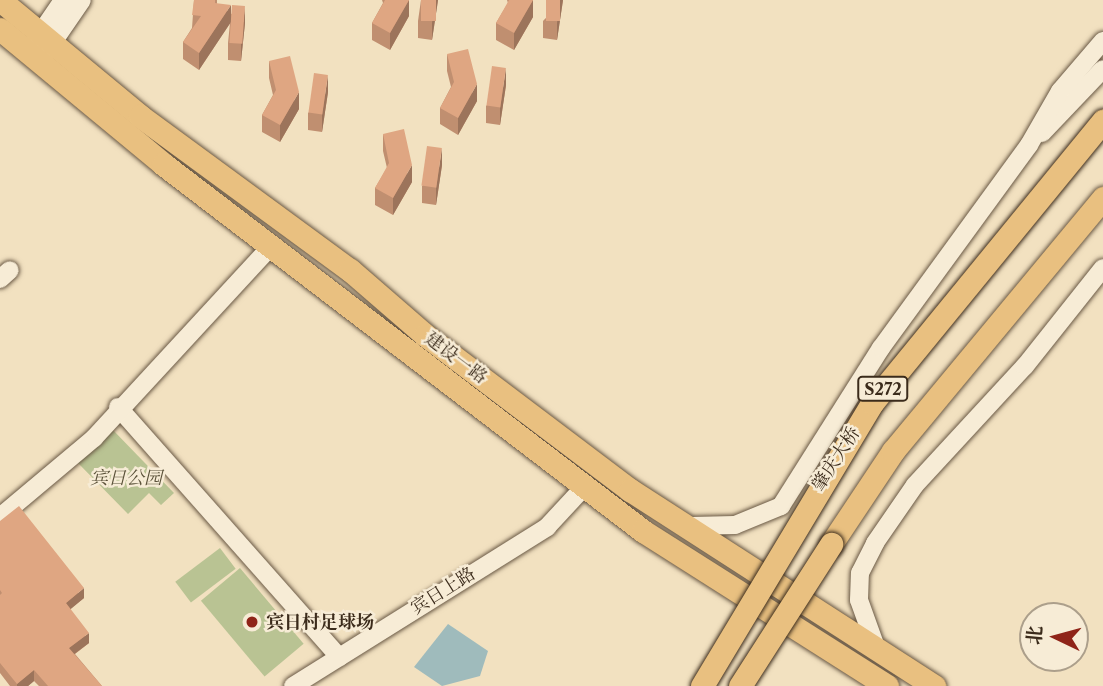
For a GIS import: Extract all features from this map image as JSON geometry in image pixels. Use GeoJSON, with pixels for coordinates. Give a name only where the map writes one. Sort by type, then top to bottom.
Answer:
{"type":"FeatureCollection","features":[{"type":"Feature","properties":{"kind":"main road","name":"建设一路"},"geometry":{"type":"LineString","coordinates":[[0,0],[40,48],[270,247],[584,487],[887,686]]}},
{"type":"Feature","properties":{"kind":"main road","name":"建设一路"},"geometry":{"type":"LineString","coordinates":[[0,29],[40,48],[630,490],[691,526],[934,686]]}},
{"type":"Feature","properties":{"kind":"main road","name":"肇庆大桥"},"geometry":{"type":"LineString","coordinates":[[702,686],[872,403],[1103,121]]}},
{"type":"Feature","properties":{"kind":"main road","name":"S272"},"geometry":{"type":"LineString","coordinates":[[740,686],[893,451],[1103,198]]}},
{"type":"Feature","properties":{"kind":"main road"},"geometry":{"type":"LineString","coordinates":[[759,686],[831,544]]}},
{"type":"Feature","properties":{"kind":"street"},"geometry":{"type":"LineString","coordinates":[[40,48],[63,0]]}},
{"type":"Feature","properties":{"kind":"street"},"geometry":{"type":"LineString","coordinates":[[40,48],[82,0]]}},
{"type":"Feature","properties":{"kind":"street"},"geometry":{"type":"LineString","coordinates":[[691,526],[734,525],[781,506],[874,359],[1029,145],[1060,91],[1103,41]]}},
{"type":"Feature","properties":{"kind":"street"},"geometry":{"type":"LineString","coordinates":[[1029,145],[1103,69]]}},
{"type":"Feature","properties":{"kind":"street"},"geometry":{"type":"LineString","coordinates":[[0,517],[94,438],[118,407],[270,247]]}},
{"type":"Feature","properties":{"kind":"street"},"geometry":{"type":"LineString","coordinates":[[877,650],[859,600],[860,573],[875,543],[915,485],[1025,366],[1103,268]]}},
{"type":"Feature","properties":{"kind":"street"},"geometry":{"type":"LineString","coordinates":[[118,407],[339,657]]}},
{"type":"Feature","properties":{"kind":"street","name":"宾日上路"},"geometry":{"type":"LineString","coordinates":[[293,686],[547,527],[584,487]]}},
{"type":"Feature","properties":{"kind":"green space","name":"宾日公园"},"geometry":{"type":"Polygon","coordinates":[[[112,429],[174,493],[161,505],[149,493],[128,514],[78,463],[112,429]]]}},
{"type":"Feature","properties":{"kind":"green space"},"geometry":{"type":"Polygon","coordinates":[[[220,548],[236,569],[191,602],[175,582],[220,548]]]}},
{"type":"Feature","properties":{"kind":"green space","name":"宾日村足球场"},"geometry":{"type":"Polygon","coordinates":[[[240,568],[304,644],[265,677],[201,601],[240,568]]]}},
{"type":"Feature","properties":{"kind":"water"},"geometry":{"type":"Polygon","coordinates":[[[448,624],[488,651],[480,676],[442,686],[414,667],[448,624]]]}},
{"type":"Feature","properties":{"kind":"building"},"geometry":{"type":"Polygon","coordinates":[[[194,0],[215,0],[215,3],[231,5],[199,53],[183,42],[201,16],[192,15],[194,0]]]}},
{"type":"Feature","properties":{"kind":"building"},"geometry":{"type":"Polygon","coordinates":[[[385,0],[409,0],[390,33],[372,23],[385,0]]]}},
{"type":"Feature","properties":{"kind":"building"},"geometry":{"type":"Polygon","coordinates":[[[421,0],[436,0],[436,21],[421,21],[421,0]]]}},
{"type":"Feature","properties":{"kind":"building"},"geometry":{"type":"Polygon","coordinates":[[[509,0],[533,0],[514,33],[496,23],[509,0]]]}},
{"type":"Feature","properties":{"kind":"building"},"geometry":{"type":"Polygon","coordinates":[[[546,0],[560,0],[560,21],[546,21],[546,0]]]}},
{"type":"Feature","properties":{"kind":"building"},"geometry":{"type":"Polygon","coordinates":[[[232,5],[245,6],[242,44],[229,43],[232,5]]]}},
{"type":"Feature","properties":{"kind":"building"},"geometry":{"type":"Polygon","coordinates":[[[468,49],[477,84],[458,118],[440,108],[454,82],[447,54],[468,49]]]}},
{"type":"Feature","properties":{"kind":"building"},"geometry":{"type":"Polygon","coordinates":[[[290,56],[299,92],[280,125],[262,115],[276,90],[269,61],[290,56]]]}},
{"type":"Feature","properties":{"kind":"building"},"geometry":{"type":"Polygon","coordinates":[[[492,66],[506,68],[500,108],[486,106],[492,66]]]}},
{"type":"Feature","properties":{"kind":"building"},"geometry":{"type":"Polygon","coordinates":[[[314,73],[328,75],[322,115],[308,113],[314,73]]]}},
{"type":"Feature","properties":{"kind":"building"},"geometry":{"type":"Polygon","coordinates":[[[404,129],[412,165],[393,198],[375,188],[389,163],[383,134],[404,129]]]}},
{"type":"Feature","properties":{"kind":"building"},"geometry":{"type":"Polygon","coordinates":[[[427,146],[442,148],[436,188],[421,186],[427,146]]]}},
{"type":"Feature","properties":{"kind":"building"},"geometry":{"type":"Polygon","coordinates":[[[19,506],[84,588],[66,603],[89,633],[69,648],[102,686],[48,686],[34,670],[17,684],[0,663],[0,521],[19,506]]]}},
{"type":"Feature","properties":{"kind":"place","name":"宾日村足球场"},"geometry":{"type":"Point","coordinates":[252,622]}}]}
